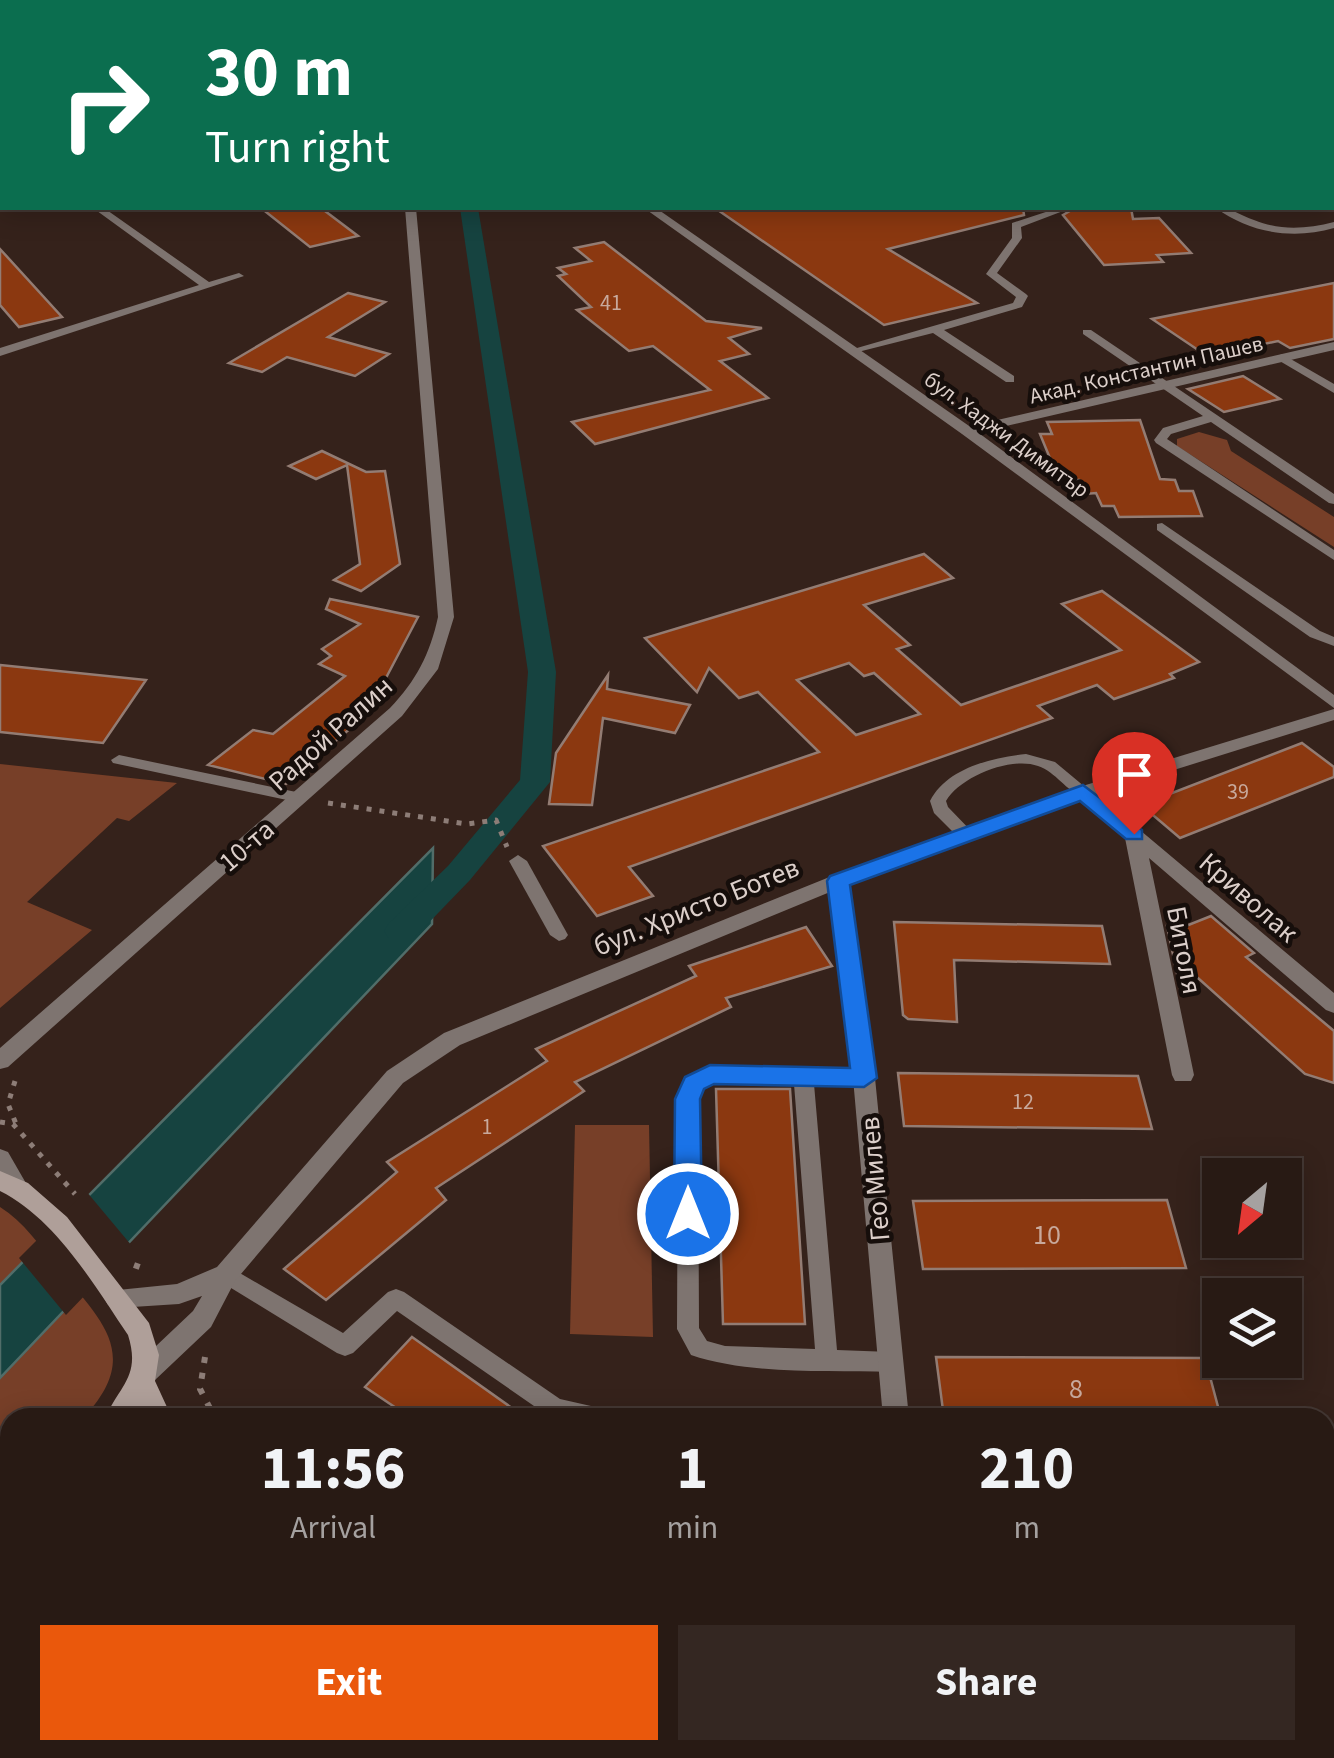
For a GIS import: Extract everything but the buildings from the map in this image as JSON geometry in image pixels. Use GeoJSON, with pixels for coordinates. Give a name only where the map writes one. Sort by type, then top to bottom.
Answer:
{"type":"FeatureCollection","features":[{"type":"Feature","properties":{"kind":"main road"},"geometry":{"type":"LineString","coordinates":[[8,1183],[50,1218],[113,1294],[146,1345],[144,1377],[155,1408]]}},
{"type":"Feature","properties":{"kind":"main road"},"geometry":{"type":"LineString","coordinates":[[124,1408],[144,1377]]}},
{"type":"Feature","properties":{"kind":"street","name":"Радой Ралин"},"geometry":{"type":"LineString","coordinates":[[0,1061],[408,700],[440,654],[446,617],[410,210]]}},
{"type":"Feature","properties":{"kind":"street","name":"бул. Хаджи Димитър"},"geometry":{"type":"LineString","coordinates":[[652,210],[967,431],[1334,704]]}},
{"type":"Feature","properties":{"kind":"street","name":"Акад. Константин Пашев"},"geometry":{"type":"LineString","coordinates":[[967,431],[1334,346]]}},
{"type":"Feature","properties":{"kind":"street","name":"бул. Христо Ботев"},"geometry":{"type":"LineString","coordinates":[[144,1377],[202,1319],[226,1274],[412,1062],[481,1024],[838,881],[1083,792],[1334,714]]}},
{"type":"Feature","properties":{"kind":"street","name":"Криволак"},"geometry":{"type":"LineString","coordinates":[[1083,792],[1334,1005]]}},
{"type":"Feature","properties":{"kind":"street","name":"Битоля"},"geometry":{"type":"LineString","coordinates":[[1134,834],[1183,1076]]}},
{"type":"Feature","properties":{"kind":"street","name":"Гео Милев"},"geometry":{"type":"LineString","coordinates":[[838,881],[864,1078],[895,1408]]}},
{"type":"Feature","properties":{"kind":"street"},"geometry":{"type":"LineString","coordinates":[[0,1158],[8,1183]]}},
{"type":"Feature","properties":{"kind":"street","name":"бул. Христо Ботев"},"geometry":{"type":"LineString","coordinates":[[113,1294],[179,1294],[226,1274]]}},
{"type":"Feature","properties":{"kind":"lane"},"geometry":{"type":"LineString","coordinates":[[101,210],[207,286]]}},
{"type":"Feature","properties":{"kind":"lane"},"geometry":{"type":"LineString","coordinates":[[854,352],[1022,303],[1022,296],[991,274],[992,268],[1017,238],[1016,225],[1060,210]]}},
{"type":"Feature","properties":{"kind":"lane"},"geometry":{"type":"LineString","coordinates":[[1225,210],[1266,230],[1299,232],[1334,225]]}},
{"type":"Feature","properties":{"kind":"lane"},"geometry":{"type":"LineString","coordinates":[[0,352],[239,276]]}},
{"type":"Feature","properties":{"kind":"lane"},"geometry":{"type":"LineString","coordinates":[[936,329],[1010,378]]}},
{"type":"Feature","properties":{"kind":"lane"},"geometry":{"type":"LineString","coordinates":[[1086,332],[1334,500]]}},
{"type":"Feature","properties":{"kind":"lane"},"geometry":{"type":"LineString","coordinates":[[1282,358],[1334,388]]}},
{"type":"Feature","properties":{"kind":"lane"},"geometry":{"type":"LineString","coordinates":[[1210,418],[1167,431],[1160,440],[1334,556]]}},
{"type":"Feature","properties":{"kind":"lane"},"geometry":{"type":"LineString","coordinates":[[1162,527],[1315,634],[1334,642]]}},
{"type":"Feature","properties":{"kind":"lane"},"geometry":{"type":"LineString","coordinates":[[967,836],[940,809],[938,801],[949,782],[964,775],[1026,758],[1053,767],[1083,792]]}},
{"type":"Feature","properties":{"kind":"lane"},"geometry":{"type":"LineString","coordinates":[[119,760],[300,798]]}},
{"type":"Feature","properties":{"kind":"lane"},"geometry":{"type":"LineString","coordinates":[[518,861],[559,936]]}},
{"type":"Feature","properties":{"kind":"lane"},"geometry":{"type":"LineString","coordinates":[[864,1078],[710,1075],[694,1084],[688,1099],[688,1328],[700,1348],[725,1356],[891,1362]]}},
{"type":"Feature","properties":{"kind":"lane"},"geometry":{"type":"LineString","coordinates":[[803,1077],[827,1361]]}},
{"type":"Feature","properties":{"kind":"lane"},"geometry":{"type":"LineString","coordinates":[[226,1274],[345,1346],[396,1298],[555,1408]]}},
{"type":"Feature","properties":{"kind":"path"},"geometry":{"type":"LineString","coordinates":[[324,803],[339,790]]}},
{"type":"Feature","properties":{"kind":"path"},"geometry":{"type":"LineString","coordinates":[[300,798],[468,824],[496,820],[505,844]]}},
{"type":"Feature","properties":{"kind":"path"},"geometry":{"type":"LineString","coordinates":[[20,1071],[8,1104],[18,1129],[75,1194]]}},
{"type":"Feature","properties":{"kind":"path"},"geometry":{"type":"LineString","coordinates":[[0,1122],[18,1129]]}},
{"type":"Feature","properties":{"kind":"path"},"geometry":{"type":"LineString","coordinates":[[208,1352],[198,1377],[200,1396],[208,1408]]}},
{"type":"Feature","properties":{"kind":"shaded area"},"geometry":{"type":"Polygon","coordinates":[[[1199,432],[1227,440],[1231,451],[1334,517],[1334,547],[1177,446],[1177,439],[1199,432]]]}},
{"type":"Feature","properties":{"kind":"shaded area"},"geometry":{"type":"Polygon","coordinates":[[[0,764],[177,783],[129,821],[117,818],[27,902],[92,930],[0,1008],[0,764]]]}},
{"type":"Feature","properties":{"kind":"shaded area"},"geometry":{"type":"Polygon","coordinates":[[[575,1125],[649,1125],[653,1337],[570,1334],[575,1125]]]}},
{"type":"Feature","properties":{"kind":"shaded area"},"geometry":{"type":"Polygon","coordinates":[[[0,1207],[31,1235],[89,1305],[109,1339],[113,1357],[111,1375],[91,1408],[0,1408],[0,1207]]]}},
{"type":"Feature","properties":{"kind":"water"},"geometry":{"type":"Polygon","coordinates":[[[433,848],[432,924],[0,1378],[0,1285],[433,848]]]}},
{"type":"Feature","properties":{"kind":"pier"},"geometry":{"type":"Polygon","coordinates":[[[86,1191],[132,1246],[66,1315],[19,1258],[86,1191]]]}},
{"type":"Feature","properties":{"kind":"waterway"},"geometry":{"type":"LineString","coordinates":[[401,931],[459,873],[535,782],[542,672],[505,415],[477,279],[469,210]]}},
{"type":"Feature","properties":{"kind":"route"},"geometry":{"type":"LineString","coordinates":[[688,1214],[688,1099],[694,1084],[710,1075],[864,1078],[838,881],[1083,792],[1134,834]]}}]}
